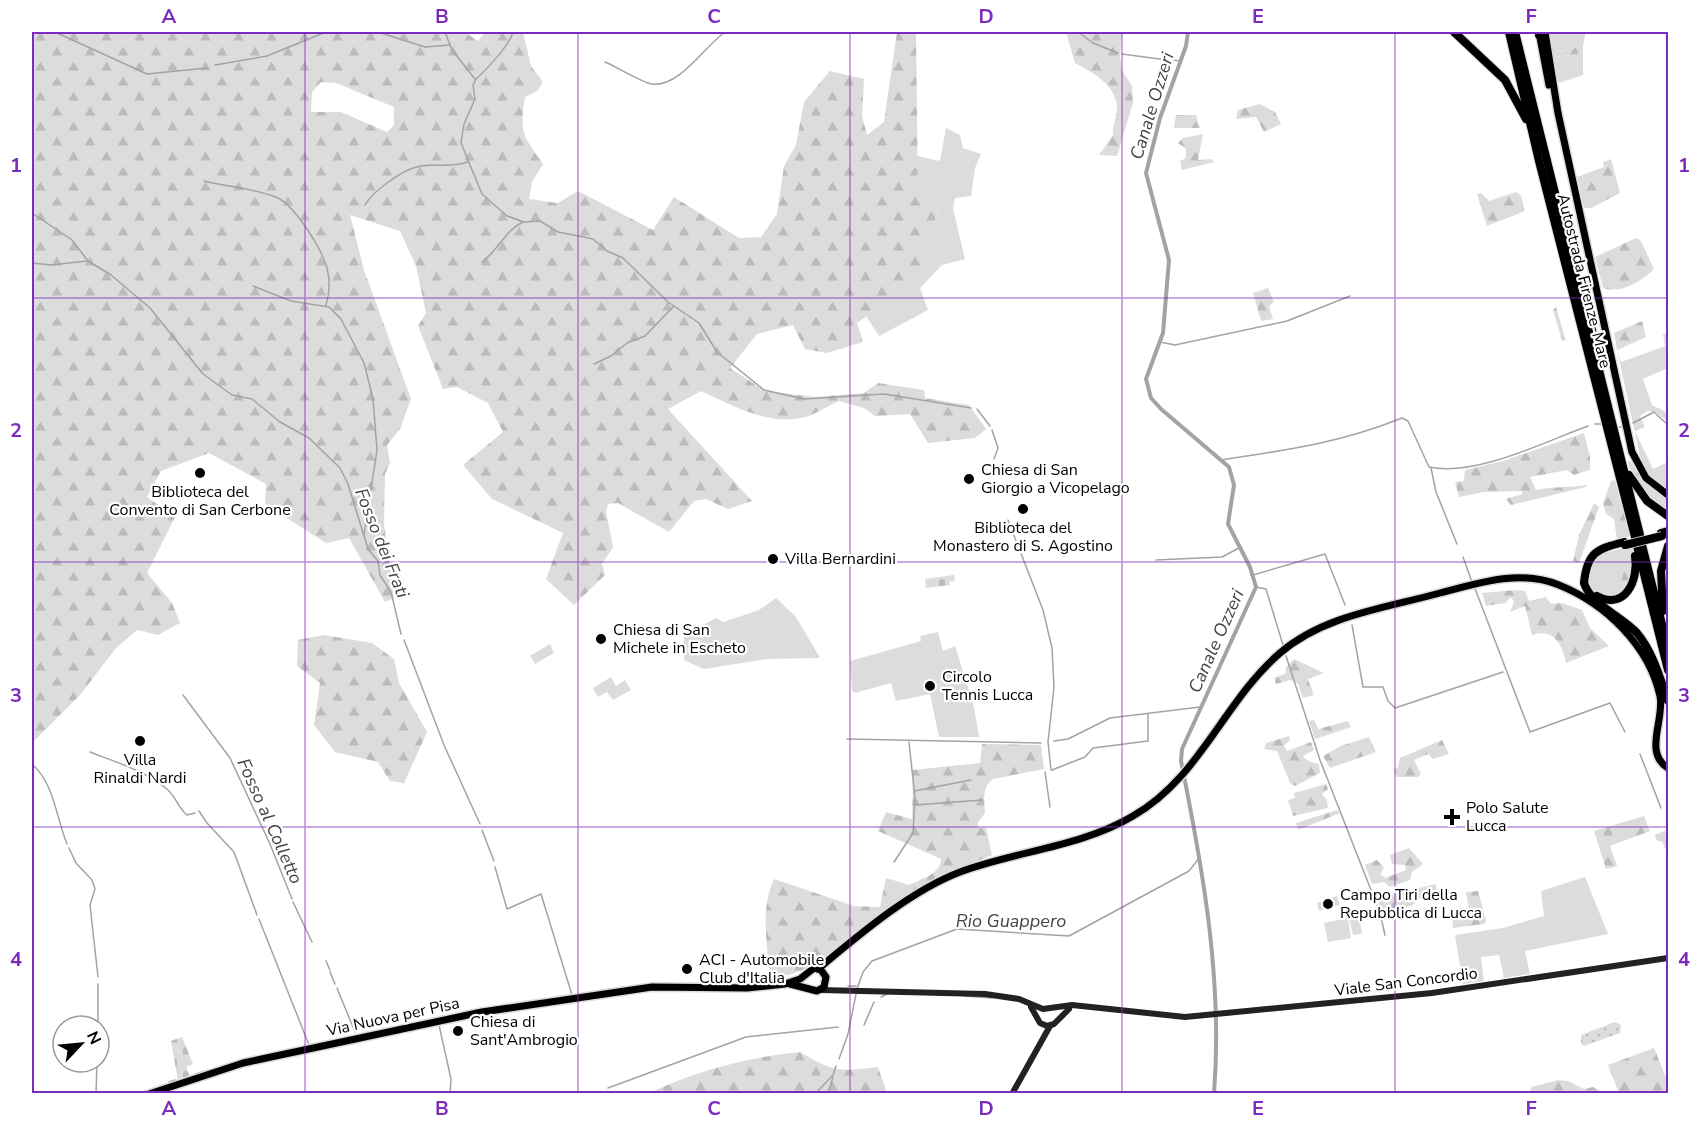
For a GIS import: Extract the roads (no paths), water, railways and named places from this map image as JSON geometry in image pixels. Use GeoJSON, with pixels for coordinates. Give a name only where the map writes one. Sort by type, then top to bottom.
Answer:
{"type":"FeatureCollection","features":[{"type":"Feature","properties":{"kind":"highway"},"geometry":{"type":"LineString","coordinates":[[1454,32],[1498,71],[1511,88],[1526,118],[1539,161]]}},
{"type":"Feature","properties":{"kind":"highway","name":"Autostrada Firenze-Mare"},"geometry":{"type":"LineString","coordinates":[[1509,32],[1539,161],[1636,536],[1611,419],[1517,32]]}},
{"type":"Feature","properties":{"kind":"highway"},"geometry":{"type":"LineString","coordinates":[[1611,419],[1631,481],[1647,501],[1668,516]]}},
{"type":"Feature","properties":{"kind":"highway"},"geometry":{"type":"LineString","coordinates":[[1665,534],[1602,551],[1591,558],[1584,574],[1584,583],[1588,593],[1625,622],[1647,647],[1668,700]]}},
{"type":"Feature","properties":{"kind":"highway"},"geometry":{"type":"LineString","coordinates":[[1584,574],[1590,590],[1598,597],[1608,600],[1622,596],[1631,588],[1635,577],[1638,546]]}},
{"type":"Feature","properties":{"kind":"highway"},"geometry":{"type":"LineString","coordinates":[[1638,546],[1668,648]]}},
{"type":"Feature","properties":{"kind":"highway"},"geometry":{"type":"LineString","coordinates":[[1638,546],[1668,670]]}},
{"type":"Feature","properties":{"kind":"highway"},"geometry":{"type":"LineString","coordinates":[[1666,639],[1661,579],[1662,563],[1668,546]]}},
{"type":"Feature","properties":{"kind":"main road"},"geometry":{"type":"LineString","coordinates":[[1541,32],[1546,72],[1558,113],[1632,452],[1646,478],[1668,495]]}},
{"type":"Feature","properties":{"kind":"main road"},"geometry":{"type":"LineString","coordinates":[[790,984],[804,976],[809,970],[818,969],[914,897],[942,880],[968,869],[1114,826],[1150,806],[1173,787],[1197,758],[1258,675],[1298,640],[1339,620],[1475,584],[1518,577],[1555,584],[1584,599],[1626,632],[1644,656],[1659,692],[1661,713],[1656,750],[1660,761],[1668,768]]}},
{"type":"Feature","properties":{"kind":"main road"},"geometry":{"type":"LineString","coordinates":[[819,990],[833,957]]}},
{"type":"Feature","properties":{"kind":"main road","name":"Viale San Concordio"},"geometry":{"type":"LineString","coordinates":[[1082,1006],[1146,1014],[1206,1016],[1446,991],[1668,958]]}},
{"type":"Feature","properties":{"kind":"main road"},"geometry":{"type":"LineString","coordinates":[[818,969],[840,989]]}},
{"type":"Feature","properties":{"kind":"main road"},"geometry":{"type":"LineString","coordinates":[[804,976],[807,987]]}},
{"type":"Feature","properties":{"kind":"main road"},"geometry":{"type":"LineString","coordinates":[[790,984],[819,990],[862,989],[985,994],[1014,998],[1043,1009],[1082,1006]]}},
{"type":"Feature","properties":{"kind":"main road","name":"Via Nuova per Pisa"},"geometry":{"type":"LineString","coordinates":[[149,1094],[243,1063],[482,1012],[652,987],[747,988],[790,984]]}},
{"type":"Feature","properties":{"kind":"main road"},"geometry":{"type":"LineString","coordinates":[[1029,1004],[1040,1021],[1050,1026]]}},
{"type":"Feature","properties":{"kind":"main road"},"geometry":{"type":"LineString","coordinates":[[1012,1094],[1038,1043],[1050,1026],[1066,1010],[1082,1006]]}},
{"type":"Feature","properties":{"kind":"main road"},"geometry":{"type":"LineString","coordinates":[[1038,1043],[1043,1009]]}},
{"type":"Feature","properties":{"kind":"main road"},"geometry":{"type":"LineString","coordinates":[[1052,1009],[1057,1019]]}},
{"type":"Feature","properties":{"kind":"waterway"},"geometry":{"type":"LineString","coordinates":[[55,32],[147,74],[207,68]]}},
{"type":"Feature","properties":{"kind":"waterway"},"geometry":{"type":"LineString","coordinates":[[215,65],[267,56],[326,32]]}},
{"type":"Feature","properties":{"kind":"waterway"},"geometry":{"type":"LineString","coordinates":[[378,32],[425,47],[450,45]]}},
{"type":"Feature","properties":{"kind":"waterway"},"geometry":{"type":"LineString","coordinates":[[445,32],[452,50],[475,79]]}},
{"type":"Feature","properties":{"kind":"waterway"},"geometry":{"type":"LineString","coordinates":[[476,79],[503,50],[513,32]]}},
{"type":"Feature","properties":{"kind":"waterway"},"geometry":{"type":"LineString","coordinates":[[605,62],[647,83],[662,83],[682,73],[725,32]]}},
{"type":"Feature","properties":{"kind":"waterway"},"geometry":{"type":"LineString","coordinates":[[1078,32],[1093,43],[1118,53]]}},
{"type":"Feature","properties":{"kind":"waterway","name":"Canale Ozzeri"},"geometry":{"type":"LineString","coordinates":[[1188,32],[1186,46],[1160,118],[1146,173],[1169,260],[1163,333],[1146,379],[1151,398],[1161,409],[1229,467],[1234,485],[1228,524],[1250,567],[1256,587],[1182,749],[1181,761],[1197,843],[1209,926],[1216,1010],[1214,1094]]}},
{"type":"Feature","properties":{"kind":"waterway"},"geometry":{"type":"LineString","coordinates":[[1122,54],[1167,60]]}},
{"type":"Feature","properties":{"kind":"waterway","name":"Canale Ozzeri"},"geometry":{"type":"LineString","coordinates":[[1173,60],[1181,61]]}},
{"type":"Feature","properties":{"kind":"waterway"},"geometry":{"type":"LineString","coordinates":[[476,79],[473,85],[475,99],[464,124],[461,143],[482,194],[507,216],[524,222],[540,221],[558,232],[593,239],[607,251],[623,258],[668,302],[699,323],[717,352],[764,390],[804,399],[884,394],[971,408]]}},
{"type":"Feature","properties":{"kind":"waterway"},"geometry":{"type":"LineString","coordinates":[[365,205],[381,188],[411,169],[468,162]]}},
{"type":"Feature","properties":{"kind":"waterway"},"geometry":{"type":"LineString","coordinates":[[204,181],[267,194],[276,197],[292,209],[315,242],[326,264],[329,285],[326,305]]}},
{"type":"Feature","properties":{"kind":"waterway","name":"Fosso dei Frati"},"geometry":{"type":"LineString","coordinates":[[32,213],[72,240],[88,261],[111,275],[150,308],[203,374],[232,395],[252,399],[280,422],[309,438],[340,468],[348,484],[368,549],[378,561],[380,575],[391,592],[401,634]]}},
{"type":"Feature","properties":{"kind":"waterway"},"geometry":{"type":"LineString","coordinates":[[482,262],[511,230],[523,222]]}},
{"type":"Feature","properties":{"kind":"waterway"},"geometry":{"type":"LineString","coordinates":[[32,263],[51,265],[87,261]]}},
{"type":"Feature","properties":{"kind":"waterway"},"geometry":{"type":"LineString","coordinates":[[253,286],[291,301],[329,307],[341,319],[364,363],[373,399],[377,450],[364,535]]}},
{"type":"Feature","properties":{"kind":"waterway"},"geometry":{"type":"LineString","coordinates":[[1160,342],[1175,345],[1287,321],[1350,296]]}},
{"type":"Feature","properties":{"kind":"waterway"},"geometry":{"type":"LineString","coordinates":[[594,364],[611,356],[627,343],[645,336],[674,306]]}},
{"type":"Feature","properties":{"kind":"waterway"},"geometry":{"type":"LineString","coordinates":[[977,409],[990,426]]}},
{"type":"Feature","properties":{"kind":"waterway"},"geometry":{"type":"LineString","coordinates":[[1633,423],[1654,412],[1668,425]]}},
{"type":"Feature","properties":{"kind":"waterway"},"geometry":{"type":"LineString","coordinates":[[1221,460],[1335,440],[1402,418],[1408,421],[1429,467],[1447,469],[1488,463],[1588,426]]}},
{"type":"Feature","properties":{"kind":"waterway"},"geometry":{"type":"LineString","coordinates":[[1595,424],[1601,424]]}},
{"type":"Feature","properties":{"kind":"waterway"},"geometry":{"type":"LineString","coordinates":[[992,430],[998,448],[994,459]]}},
{"type":"Feature","properties":{"kind":"waterway"},"geometry":{"type":"LineString","coordinates":[[1431,468],[1436,492],[1457,544]]}},
{"type":"Feature","properties":{"kind":"waterway"},"geometry":{"type":"LineString","coordinates":[[1008,520],[1043,610],[1052,648],[1054,687],[1048,742],[1051,770]]}},
{"type":"Feature","properties":{"kind":"waterway"},"geometry":{"type":"LineString","coordinates":[[1156,560],[1222,557],[1239,548]]}},
{"type":"Feature","properties":{"kind":"waterway"},"geometry":{"type":"LineString","coordinates":[[1253,575],[1325,554],[1345,605]]}},
{"type":"Feature","properties":{"kind":"waterway"},"geometry":{"type":"LineString","coordinates":[[1463,557],[1472,582]]}},
{"type":"Feature","properties":{"kind":"waterway"},"geometry":{"type":"LineString","coordinates":[[1474,586],[1530,732],[1610,703],[1625,732]]}},
{"type":"Feature","properties":{"kind":"waterway"},"geometry":{"type":"LineString","coordinates":[[1256,587],[1266,589],[1283,645]]}},
{"type":"Feature","properties":{"kind":"waterway"},"geometry":{"type":"LineString","coordinates":[[1352,625],[1363,687],[1383,687],[1388,701],[1395,708],[1503,672]]}},
{"type":"Feature","properties":{"kind":"waterway","name":"Fosso dei Frati"},"geometry":{"type":"LineString","coordinates":[[404,640],[444,745],[480,824]]}},
{"type":"Feature","properties":{"kind":"waterway"},"geometry":{"type":"LineString","coordinates":[[1286,656],[1320,760],[1380,913],[1385,935]]}},
{"type":"Feature","properties":{"kind":"waterway","name":"Fosso al Colletto"},"geometry":{"type":"LineString","coordinates":[[183,695],[230,758],[270,844],[292,899]]}},
{"type":"Feature","properties":{"kind":"waterway"},"geometry":{"type":"LineString","coordinates":[[1054,741],[1068,739],[1110,718],[1200,707]]}},
{"type":"Feature","properties":{"kind":"waterway"},"geometry":{"type":"LineString","coordinates":[[1052,770],[1085,757],[1093,748],[1148,741],[1148,714]]}},
{"type":"Feature","properties":{"kind":"waterway"},"geometry":{"type":"LineString","coordinates":[[847,739],[1041,743]]}},
{"type":"Feature","properties":{"kind":"waterway"},"geometry":{"type":"LineString","coordinates":[[894,862],[913,833],[915,798],[909,742]]}},
{"type":"Feature","properties":{"kind":"waterway"},"geometry":{"type":"LineString","coordinates":[[90,752],[149,777],[167,789],[187,815],[195,813]]}},
{"type":"Feature","properties":{"kind":"waterway"},"geometry":{"type":"LineString","coordinates":[[1640,754],[1661,808]]}},
{"type":"Feature","properties":{"kind":"waterway"},"geometry":{"type":"LineString","coordinates":[[32,764],[50,791],[67,844]]}},
{"type":"Feature","properties":{"kind":"waterway"},"geometry":{"type":"LineString","coordinates":[[1045,772],[1050,807]]}},
{"type":"Feature","properties":{"kind":"waterway"},"geometry":{"type":"LineString","coordinates":[[914,791],[971,780]]}},
{"type":"Feature","properties":{"kind":"waterway"},"geometry":{"type":"LineString","coordinates":[[915,805],[982,800]]}},
{"type":"Feature","properties":{"kind":"waterway"},"geometry":{"type":"LineString","coordinates":[[199,811],[234,852],[257,915]]}},
{"type":"Feature","properties":{"kind":"waterway","name":"Fosso dei Frati"},"geometry":{"type":"LineString","coordinates":[[482,830],[494,861]]}},
{"type":"Feature","properties":{"kind":"waterway"},"geometry":{"type":"LineString","coordinates":[[69,848],[76,863],[92,880],[95,889],[90,905],[98,977]]}},
{"type":"Feature","properties":{"kind":"waterway","name":"Rio Guappero"},"geometry":{"type":"LineString","coordinates":[[857,989],[863,972],[872,961],[957,929],[1069,936],[1189,871],[1200,857]]}},
{"type":"Feature","properties":{"kind":"waterway","name":"Fosso dei Frati"},"geometry":{"type":"LineString","coordinates":[[495,867],[507,909],[541,894],[572,995]]}},
{"type":"Feature","properties":{"kind":"waterway","name":"Fosso al Colletto"},"geometry":{"type":"LineString","coordinates":[[293,902],[312,942]]}},
{"type":"Feature","properties":{"kind":"waterway"},"geometry":{"type":"LineString","coordinates":[[259,919],[309,1045]]}},
{"type":"Feature","properties":{"kind":"waterway","name":"Fosso al Colletto"},"geometry":{"type":"LineString","coordinates":[[326,961],[330,970]]}},
{"type":"Feature","properties":{"kind":"waterway","name":"Fosso al Colletto"},"geometry":{"type":"LineString","coordinates":[[330,972],[335,984]]}},
{"type":"Feature","properties":{"kind":"waterway"},"geometry":{"type":"LineString","coordinates":[[98,984],[98,1014]]}},
{"type":"Feature","properties":{"kind":"waterway","name":"Fosso dei Frati"},"geometry":{"type":"LineString","coordinates":[[616,988],[649,984]]}},
{"type":"Feature","properties":{"kind":"waterway","name":"Fosso dei Frati"},"geometry":{"type":"LineString","coordinates":[[848,986],[856,986]]}},
{"type":"Feature","properties":{"kind":"waterway","name":"Fosso al Colletto"},"geometry":{"type":"LineString","coordinates":[[337,988],[355,1032]]}},
{"type":"Feature","properties":{"kind":"waterway","name":"Fosso dei Frati"},"geometry":{"type":"LineString","coordinates":[[580,994],[610,989]]}},
{"type":"Feature","properties":{"kind":"waterway","name":"Rio Guappero"},"geometry":{"type":"LineString","coordinates":[[839,1059],[848,1034],[856,994]]}},
{"type":"Feature","properties":{"kind":"waterway"},"geometry":{"type":"LineString","coordinates":[[881,997],[887,994]]}},
{"type":"Feature","properties":{"kind":"waterway"},"geometry":{"type":"LineString","coordinates":[[964,996],[992,998]]}},
{"type":"Feature","properties":{"kind":"waterway"},"geometry":{"type":"LineString","coordinates":[[864,1025],[874,1002]]}},
{"type":"Feature","properties":{"kind":"waterway","name":"Fosso al Colletto"},"geometry":{"type":"LineString","coordinates":[[439,1025],[451,1079],[450,1094]]}},
{"type":"Feature","properties":{"kind":"waterway"},"geometry":{"type":"LineString","coordinates":[[608,1088],[746,1037],[838,1027]]}},
{"type":"Feature","properties":{"kind":"waterway"},"geometry":{"type":"LineString","coordinates":[[257,1057],[340,1039]]}},
{"type":"Feature","properties":{"kind":"waterway"},"geometry":{"type":"LineString","coordinates":[[195,1074],[223,1066]]}},
{"type":"Feature","properties":{"kind":"waterway","name":"Rio Guappero"},"geometry":{"type":"LineString","coordinates":[[815,1094],[833,1075],[836,1066]]}},
{"type":"Feature","properties":{"kind":"waterway"},"geometry":{"type":"LineString","coordinates":[[96,1094],[97,1074]]}},
{"type":"Feature","properties":{"kind":"waterway"},"geometry":{"type":"LineString","coordinates":[[828,1094],[833,1077]]}},
{"type":"Feature","properties":{"kind":"waterway"},"geometry":{"type":"LineString","coordinates":[[169,1082],[175,1080]]}},
{"type":"Feature","properties":{"kind":"waterway"},"geometry":{"type":"LineString","coordinates":[[140,1093],[163,1085]]}},
{"type":"Feature","properties":{"kind":"place","name":"Biblioteca del Convento di San Cerbone"},"geometry":{"type":"Point","coordinates":[200,473]}},
{"type":"Feature","properties":{"kind":"place","name":"Chiesa di San Giorgio a Vicopelago"},"geometry":{"type":"Point","coordinates":[969,479]}},
{"type":"Feature","properties":{"kind":"place","name":"Biblioteca del Monastero di S. Agostino"},"geometry":{"type":"Point","coordinates":[1023,509]}},
{"type":"Feature","properties":{"kind":"place","name":"Villa Bernardini"},"geometry":{"type":"Point","coordinates":[773,559]}},
{"type":"Feature","properties":{"kind":"place","name":"Chiesa di San Michele in Escheto"},"geometry":{"type":"Point","coordinates":[601,639]}},
{"type":"Feature","properties":{"kind":"place","name":"Circolo Tennis Lucca"},"geometry":{"type":"Point","coordinates":[930,686]}},
{"type":"Feature","properties":{"kind":"place","name":"Villa Rinaldi Nardi"},"geometry":{"type":"Point","coordinates":[140,741]}},
{"type":"Feature","properties":{"kind":"place","name":"Polo Salute Lucca"},"geometry":{"type":"Point","coordinates":[1452,817]}},
{"type":"Feature","properties":{"kind":"place","name":"Campo Tiri della Repubblica di Lucca"},"geometry":{"type":"Point","coordinates":[1328,904]}},
{"type":"Feature","properties":{"kind":"place","name":"ACI - Automobile Club d'Italia"},"geometry":{"type":"Point","coordinates":[687,969]}},
{"type":"Feature","properties":{"kind":"place","name":"Chiesa di Sant'Ambrogio"},"geometry":{"type":"Point","coordinates":[458,1031]}}]}
